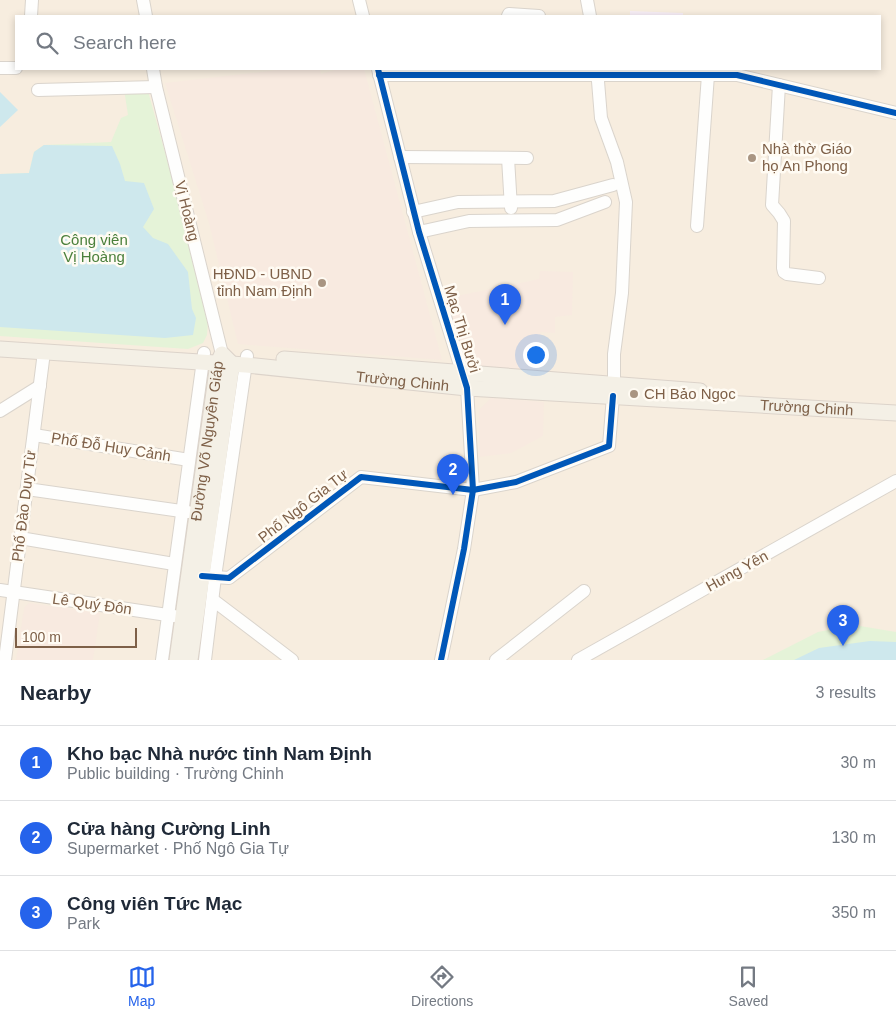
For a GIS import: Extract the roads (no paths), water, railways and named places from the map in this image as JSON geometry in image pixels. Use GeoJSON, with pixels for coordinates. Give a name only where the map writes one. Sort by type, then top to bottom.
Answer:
{"type":"FeatureCollection","features":[{"type":"Feature","properties":{"kind":"main road","name":"Trường Chinh"},"geometry":{"type":"LineString","coordinates":[[0,343],[225,360],[467,388],[613,390]]}},
{"type":"Feature","properties":{"kind":"main road","name":"Trường Chinh"},"geometry":{"type":"LineString","coordinates":[[0,349],[462,372],[613,390],[896,413]]}},
{"type":"Feature","properties":{"kind":"main road","name":"Đường Võ Nguyên Giáp"},"geometry":{"type":"LineString","coordinates":[[177,660],[198,513],[225,360]]}},
{"type":"Feature","properties":{"kind":"main road","name":"Đường Võ Nguyên Giáp"},"geometry":{"type":"LineString","coordinates":[[190,660],[208,577],[225,360]]}},
{"type":"Feature","properties":{"kind":"main road","name":"Trường Chinh"},"geometry":{"type":"LineString","coordinates":[[816,405],[896,406]]}},
{"type":"Feature","properties":{"kind":"street"},"geometry":{"type":"LineString","coordinates":[[31,15],[32,0]]}},
{"type":"Feature","properties":{"kind":"street"},"geometry":{"type":"LineString","coordinates":[[143,0],[146,15]]}},
{"type":"Feature","properties":{"kind":"street"},"geometry":{"type":"LineString","coordinates":[[359,0],[363,15]]}},
{"type":"Feature","properties":{"kind":"street"},"geometry":{"type":"LineString","coordinates":[[587,0],[590,15]]}},
{"type":"Feature","properties":{"kind":"street"},"geometry":{"type":"LineString","coordinates":[[508,15],[524,15]]}},
{"type":"Feature","properties":{"kind":"street"},"geometry":{"type":"LineString","coordinates":[[0,68],[15,68]]}},
{"type":"Feature","properties":{"kind":"street","name":"Vị Hoàng"},"geometry":{"type":"LineString","coordinates":[[153,70],[225,360]]}},
{"type":"Feature","properties":{"kind":"street"},"geometry":{"type":"LineString","coordinates":[[598,71],[601,118],[617,162],[626,202],[622,293],[614,354],[613,390]]}},
{"type":"Feature","properties":{"kind":"street"},"geometry":{"type":"LineString","coordinates":[[378,72],[598,71],[737,75],[896,113]]}},
{"type":"Feature","properties":{"kind":"street","name":"Mạc Thị Bưởi"},"geometry":{"type":"LineString","coordinates":[[378,72],[413,212],[467,388],[473,490],[464,549],[442,660]]}},
{"type":"Feature","properties":{"kind":"street"},"geometry":{"type":"LineString","coordinates":[[696,226],[708,75]]}},
{"type":"Feature","properties":{"kind":"street"},"geometry":{"type":"LineString","coordinates":[[779,85],[772,205],[780,213],[784,221],[783,268],[786,274],[819,278]]}},
{"type":"Feature","properties":{"kind":"street"},"geometry":{"type":"LineString","coordinates":[[38,90],[156,87]]}},
{"type":"Feature","properties":{"kind":"street"},"geometry":{"type":"LineString","coordinates":[[400,157],[527,158]]}},
{"type":"Feature","properties":{"kind":"street"},"geometry":{"type":"LineString","coordinates":[[508,158],[513,220]]}},
{"type":"Feature","properties":{"kind":"street"},"geometry":{"type":"LineString","coordinates":[[413,212],[458,202],[554,201],[613,185]]}},
{"type":"Feature","properties":{"kind":"street"},"geometry":{"type":"LineString","coordinates":[[419,232],[469,221],[557,220],[605,202]]}},
{"type":"Feature","properties":{"kind":"street","name":"Phố Đào Duy Từ"},"geometry":{"type":"LineString","coordinates":[[5,660],[44,352]]}},
{"type":"Feature","properties":{"kind":"street","name":"Đường Võ Nguyên Giáp"},"geometry":{"type":"LineString","coordinates":[[162,660],[189,460],[225,360]]}},
{"type":"Feature","properties":{"kind":"street"},"geometry":{"type":"LineString","coordinates":[[0,412],[40,386]]}},
{"type":"Feature","properties":{"kind":"street","name":"Phố Ngô Gia Tự"},"geometry":{"type":"LineString","coordinates":[[208,577],[229,578],[361,477],[473,490],[516,482],[609,446],[613,390]]}},
{"type":"Feature","properties":{"kind":"street","name":"Phố Đỗ Huy Cảnh"},"geometry":{"type":"LineString","coordinates":[[34,435],[189,460]]}},
{"type":"Feature","properties":{"kind":"street","name":"Hưng Yên"},"geometry":{"type":"LineString","coordinates":[[578,660],[896,481]]}},
{"type":"Feature","properties":{"kind":"street"},"geometry":{"type":"LineString","coordinates":[[27,489],[198,513]]}},
{"type":"Feature","properties":{"kind":"street"},"geometry":{"type":"LineString","coordinates":[[20,538],[174,564]]}},
{"type":"Feature","properties":{"kind":"street","name":"Đường Võ Nguyên Giáp"},"geometry":{"type":"LineString","coordinates":[[205,660],[212,600],[208,577]]}},
{"type":"Feature","properties":{"kind":"street","name":"Lê Quý Đôn"},"geometry":{"type":"LineString","coordinates":[[0,590],[184,617]]}},
{"type":"Feature","properties":{"kind":"street"},"geometry":{"type":"LineString","coordinates":[[496,660],[584,591]]}},
{"type":"Feature","properties":{"kind":"street"},"geometry":{"type":"LineString","coordinates":[[212,600],[292,660]]}},
{"type":"Feature","properties":{"kind":"water"},"geometry":{"type":"Polygon","coordinates":[[[0,92],[18,110],[0,127],[0,92]]]}},
{"type":"Feature","properties":{"kind":"water","name":"Công viên Vị Hoàng"},"geometry":{"type":"Polygon","coordinates":[[[44,145],[112,146],[125,181],[144,183],[154,209],[143,227],[153,238],[168,244],[188,272],[192,309],[196,318],[193,335],[165,338],[0,327],[0,174],[29,173],[34,152],[44,145]]]}},
{"type":"Feature","properties":{"kind":"water"},"geometry":{"type":"Polygon","coordinates":[[[870,641],[896,642],[896,660],[794,660],[819,648],[870,641]]]}},
{"type":"Feature","properties":{"kind":"place","name":"Nhà thờ Giáo họ An Phong"},"geometry":{"type":"Point","coordinates":[752,158]}},
{"type":"Feature","properties":{"kind":"place","name":"HĐND - UBND tỉnh Nam Định"},"geometry":{"type":"Point","coordinates":[322,283]}},
{"type":"Feature","properties":{"kind":"place","name":"Kho bạc Nhà nước tỉnh Nam Định"},"geometry":{"type":"Point","coordinates":[505,325]}},
{"type":"Feature","properties":{"kind":"place","name":"CH Bảo Ngọc"},"geometry":{"type":"Point","coordinates":[634,394]}},
{"type":"Feature","properties":{"kind":"place","name":"Cửa hàng Cường Linh"},"geometry":{"type":"Point","coordinates":[453,495]}},
{"type":"Feature","properties":{"kind":"place","name":"Công viên Tức Mạc"},"geometry":{"type":"Point","coordinates":[843,646]}}]}
